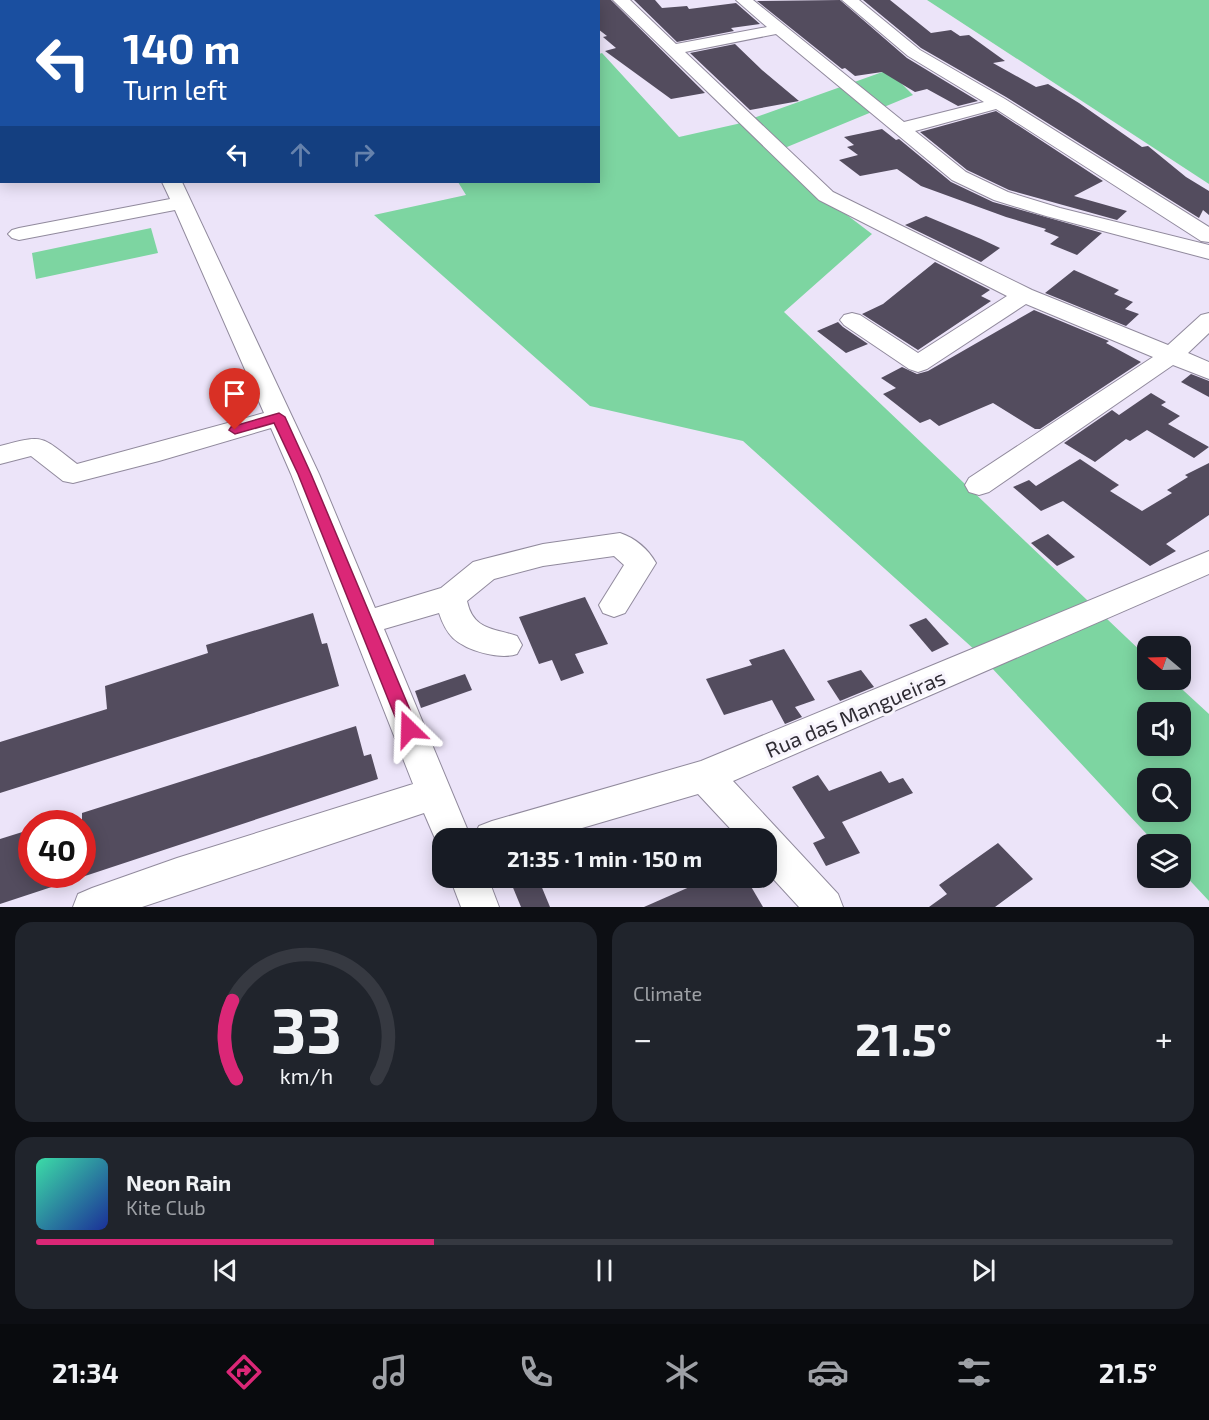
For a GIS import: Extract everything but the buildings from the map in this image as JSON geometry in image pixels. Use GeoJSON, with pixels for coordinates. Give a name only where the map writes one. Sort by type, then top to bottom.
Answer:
{"type":"FeatureCollection","features":[{"type":"Feature","properties":{"kind":"street"},"geometry":{"type":"LineString","coordinates":[[621,0],[826,196],[1024,295],[1209,371]]}},
{"type":"Feature","properties":{"kind":"street"},"geometry":{"type":"LineString","coordinates":[[744,0],[959,176],[1001,196],[1053,212],[1209,252]]}},
{"type":"Feature","properties":{"kind":"street"},"geometry":{"type":"LineString","coordinates":[[850,0],[914,53],[999,103],[1209,237]]}},
{"type":"Feature","properties":{"kind":"street"},"geometry":{"type":"LineString","coordinates":[[672,49],[780,30]]}},
{"type":"Feature","properties":{"kind":"street"},"geometry":{"type":"LineString","coordinates":[[902,129],[999,103]]}},
{"type":"Feature","properties":{"kind":"street"},"geometry":{"type":"LineString","coordinates":[[19,234],[176,192],[304,474],[449,828]]}},
{"type":"Feature","properties":{"kind":"street"},"geometry":{"type":"LineString","coordinates":[[852,320],[918,364],[1024,295]]}},
{"type":"Feature","properties":{"kind":"street"},"geometry":{"type":"LineString","coordinates":[[979,485],[1172,355],[1209,320]]}},
{"type":"Feature","properties":{"kind":"street"},"geometry":{"type":"LineString","coordinates":[[0,455],[35,446],[73,474],[149,455],[279,417]]}},
{"type":"Feature","properties":{"kind":"street"},"geometry":{"type":"LineString","coordinates":[[365,623],[451,597],[484,570],[543,555],[620,544],[641,563],[614,605]]}},
{"type":"Feature","properties":{"kind":"street","name":"Rua das Mangueiras"},"geometry":{"type":"LineString","coordinates":[[526,828],[705,776],[1209,562]]}},
{"type":"Feature","properties":{"kind":"street"},"geometry":{"type":"LineString","coordinates":[[451,597],[454,616],[469,636],[506,645]]}},
{"type":"Feature","properties":{"kind":"street"},"geometry":{"type":"LineString","coordinates":[[705,776],[753,828]]}},
{"type":"Feature","properties":{"kind":"street"},"geometry":{"type":"LineString","coordinates":[[92,907],[177,876],[435,793]]}},
{"type":"Feature","properties":{"kind":"street"},"geometry":{"type":"LineString","coordinates":[[777,855],[824,907]]}},
{"type":"Feature","properties":{"kind":"street"},"geometry":{"type":"LineString","coordinates":[[473,888],[480,907]]}},
{"type":"Feature","properties":{"kind":"green space"},"geometry":{"type":"Polygon","coordinates":[[[927,0],[1209,0],[1209,184],[927,0]]]}},
{"type":"Feature","properties":{"kind":"green space"},"geometry":{"type":"Polygon","coordinates":[[[602,53],[679,137],[737,124],[888,70],[913,95],[787,147],[789,171],[872,234],[784,312],[1137,647],[1137,690],[1183,690],[1209,714],[1209,901],[1191,882],[1191,834],[1147,834],[976,651],[743,441],[590,406],[374,215],[466,195],[459,183],[600,183],[600,54],[602,53]]]}},
{"type":"Feature","properties":{"kind":"green space"},"geometry":{"type":"Polygon","coordinates":[[[151,228],[158,253],[36,279],[32,253],[151,228]]]}},
{"type":"Feature","properties":{"kind":"route"},"geometry":{"type":"LineString","coordinates":[[235,430],[279,417],[409,729]]}}]}
